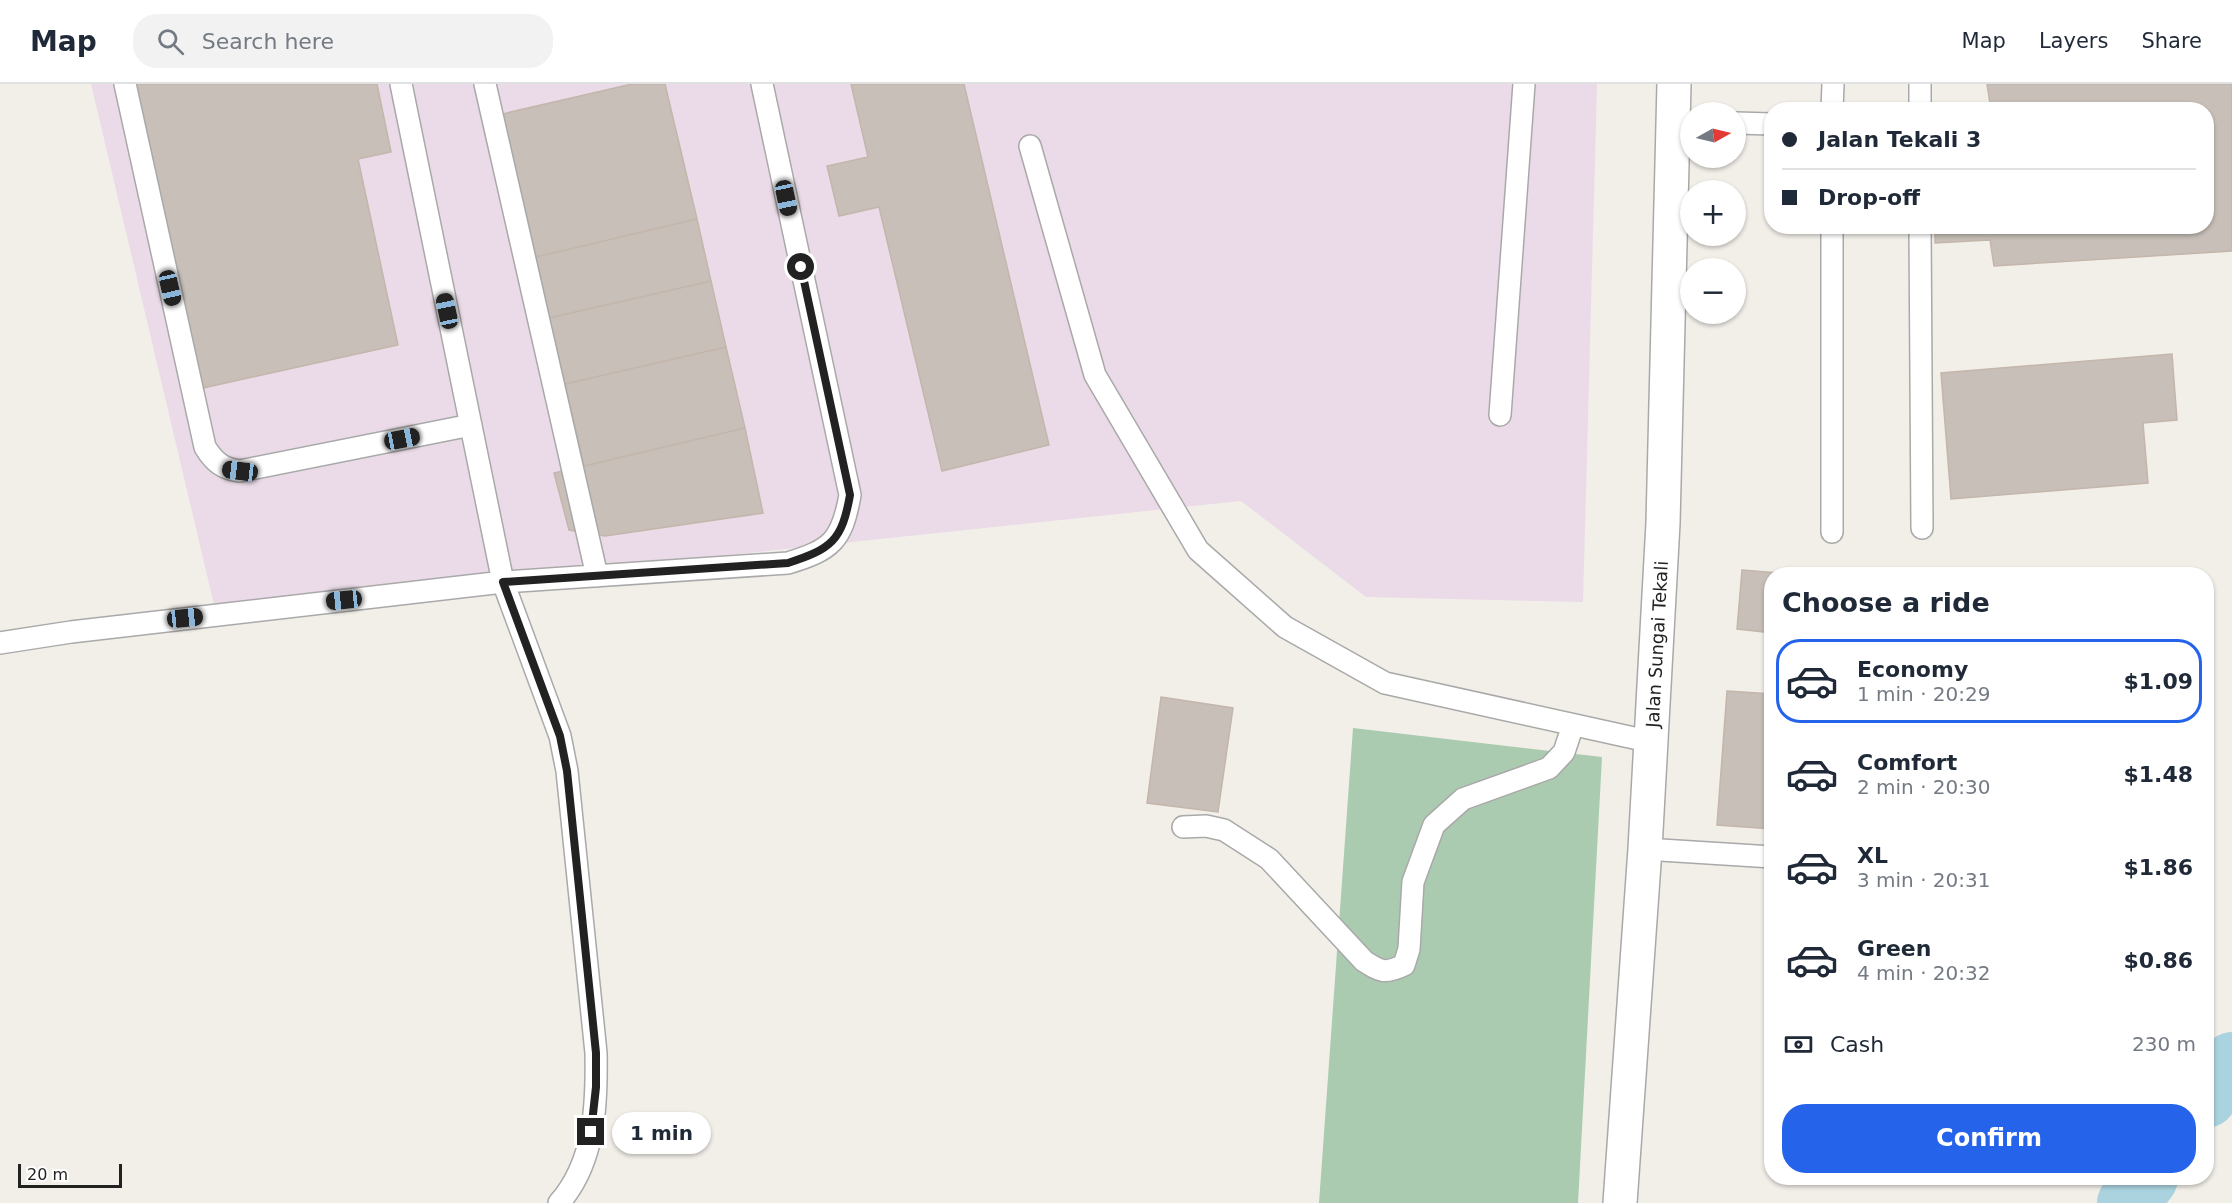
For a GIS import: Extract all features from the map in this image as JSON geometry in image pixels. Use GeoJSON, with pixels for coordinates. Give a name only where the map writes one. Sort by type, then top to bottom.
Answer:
{"type":"FeatureCollection","features":[{"type":"Feature","properties":{"kind":"street","name":"Jalan Sungai Tekali"},"geometry":{"type":"LineString","coordinates":[[1674,84],[1680,113]]}},
{"type":"Feature","properties":{"kind":"street","name":"Jalan Sungai Tekali"},"geometry":{"type":"LineString","coordinates":[[1620,1203],[1652,742],[1680,165]]}},
{"type":"Feature","properties":{"kind":"lane"},"geometry":{"type":"LineString","coordinates":[[125,84],[205,447],[210,456],[228,470],[240,471],[471,425]]}},
{"type":"Feature","properties":{"kind":"lane"},"geometry":{"type":"LineString","coordinates":[[401,84],[503,582],[560,736],[567,771],[596,1053],[596,1098],[589,1146],[580,1169],[559,1203]]}},
{"type":"Feature","properties":{"kind":"lane"},"geometry":{"type":"LineString","coordinates":[[485,84],[597,576]]}},
{"type":"Feature","properties":{"kind":"lane"},"geometry":{"type":"LineString","coordinates":[[0,643],[71,632],[503,582],[788,563],[817,554],[833,541],[846,520],[850,495],[762,84]]}},
{"type":"Feature","properties":{"kind":"lane"},"geometry":{"type":"LineString","coordinates":[[1500,415],[1524,84]]}},
{"type":"Feature","properties":{"kind":"lane"},"geometry":{"type":"LineString","coordinates":[[1832,102],[1833,84]]}},
{"type":"Feature","properties":{"kind":"lane"},"geometry":{"type":"LineString","coordinates":[[1920,84],[1920,102]]}},
{"type":"Feature","properties":{"kind":"lane"},"geometry":{"type":"LineString","coordinates":[[1746,123],[1764,124]]}},
{"type":"Feature","properties":{"kind":"lane"},"geometry":{"type":"LineString","coordinates":[[1030,146],[1095,375],[1198,550],[1284,627],[1385,683],[1652,742]]}},
{"type":"Feature","properties":{"kind":"lane"},"geometry":{"type":"LineString","coordinates":[[1832,234],[1832,532]]}},
{"type":"Feature","properties":{"kind":"lane"},"geometry":{"type":"LineString","coordinates":[[1920,234],[1922,528]]}},
{"type":"Feature","properties":{"kind":"lane"},"geometry":{"type":"LineString","coordinates":[[1183,827],[1206,826],[1224,830],[1269,859],[1364,961],[1378,971],[1390,971],[1404,965],[1409,949],[1413,882],[1434,825],[1463,799],[1549,768],[1564,752],[1573,725]]}},
{"type":"Feature","properties":{"kind":"lane"},"geometry":{"type":"LineString","coordinates":[[1645,849],[1764,856]]}},
{"type":"Feature","properties":{"kind":"shaded area"},"geometry":{"type":"Polygon","coordinates":[[[91,84],[1597,84],[1583,602],[1366,597],[1241,501],[215,609],[91,84]]]}},
{"type":"Feature","properties":{"kind":"green space"},"geometry":{"type":"Polygon","coordinates":[[[1353,728],[1602,757],[1578,1203],[1319,1203],[1353,728]]]}},
{"type":"Feature","properties":{"kind":"building"},"geometry":{"type":"Polygon","coordinates":[[[127,84],[377,84],[391,152],[358,159],[398,345],[194,390],[127,84]]]}},
{"type":"Feature","properties":{"kind":"building"},"geometry":{"type":"Polygon","coordinates":[[[632,84],[665,84],[697,219],[536,257],[502,114],[632,84]]]}},
{"type":"Feature","properties":{"kind":"building"},"geometry":{"type":"Polygon","coordinates":[[[851,84],[964,84],[1049,445],[942,471],[879,207],[839,216],[827,166],[868,157],[851,84]]]}},
{"type":"Feature","properties":{"kind":"building"},"geometry":{"type":"Polygon","coordinates":[[[1987,84],[2232,84],[2232,251],[1994,266],[1990,240],[1935,243],[1935,234],[2214,234],[2214,102],[1990,102],[1987,84]]]}},
{"type":"Feature","properties":{"kind":"building"},"geometry":{"type":"Polygon","coordinates":[[[697,219],[711,281],[549,318],[536,257],[697,219]]]}},
{"type":"Feature","properties":{"kind":"building"},"geometry":{"type":"Polygon","coordinates":[[[711,281],[726,347],[565,384],[549,318],[711,281]]]}},
{"type":"Feature","properties":{"kind":"building"},"geometry":{"type":"Polygon","coordinates":[[[726,347],[745,428],[584,466],[565,384],[726,347]]]}},
{"type":"Feature","properties":{"kind":"building"},"geometry":{"type":"Polygon","coordinates":[[[2172,354],[2177,420],[2143,423],[2148,483],[1951,499],[1941,373],[2172,354]]]}},
{"type":"Feature","properties":{"kind":"building"},"geometry":{"type":"Polygon","coordinates":[[[745,428],[763,513],[605,536],[569,530],[554,473],[745,428]]]}},
{"type":"Feature","properties":{"kind":"building"},"geometry":{"type":"Polygon","coordinates":[[[1742,570],[1764,572],[1764,632],[1737,629],[1742,570]]]}},
{"type":"Feature","properties":{"kind":"building"},"geometry":{"type":"Polygon","coordinates":[[[1727,691],[1764,693],[1764,828],[1717,825],[1727,691]]]}},
{"type":"Feature","properties":{"kind":"building"},"geometry":{"type":"Polygon","coordinates":[[[1161,697],[1233,708],[1218,812],[1147,803],[1161,697]]]}},
{"type":"Feature","properties":{"kind":"waterway"},"geometry":{"type":"LineString","coordinates":[[2214,1087],[2232,1063]]}},
{"type":"Feature","properties":{"kind":"waterway"},"geometry":{"type":"LineString","coordinates":[[2128,1203],[2142,1185]]}},
{"type":"Feature","properties":{"kind":"route"},"geometry":{"type":"LineString","coordinates":[[591,1132],[594,1119],[596,1053],[567,771],[560,736],[503,582],[788,563],[817,554],[833,541],[846,520],[850,495],[801,267]]}}]}
